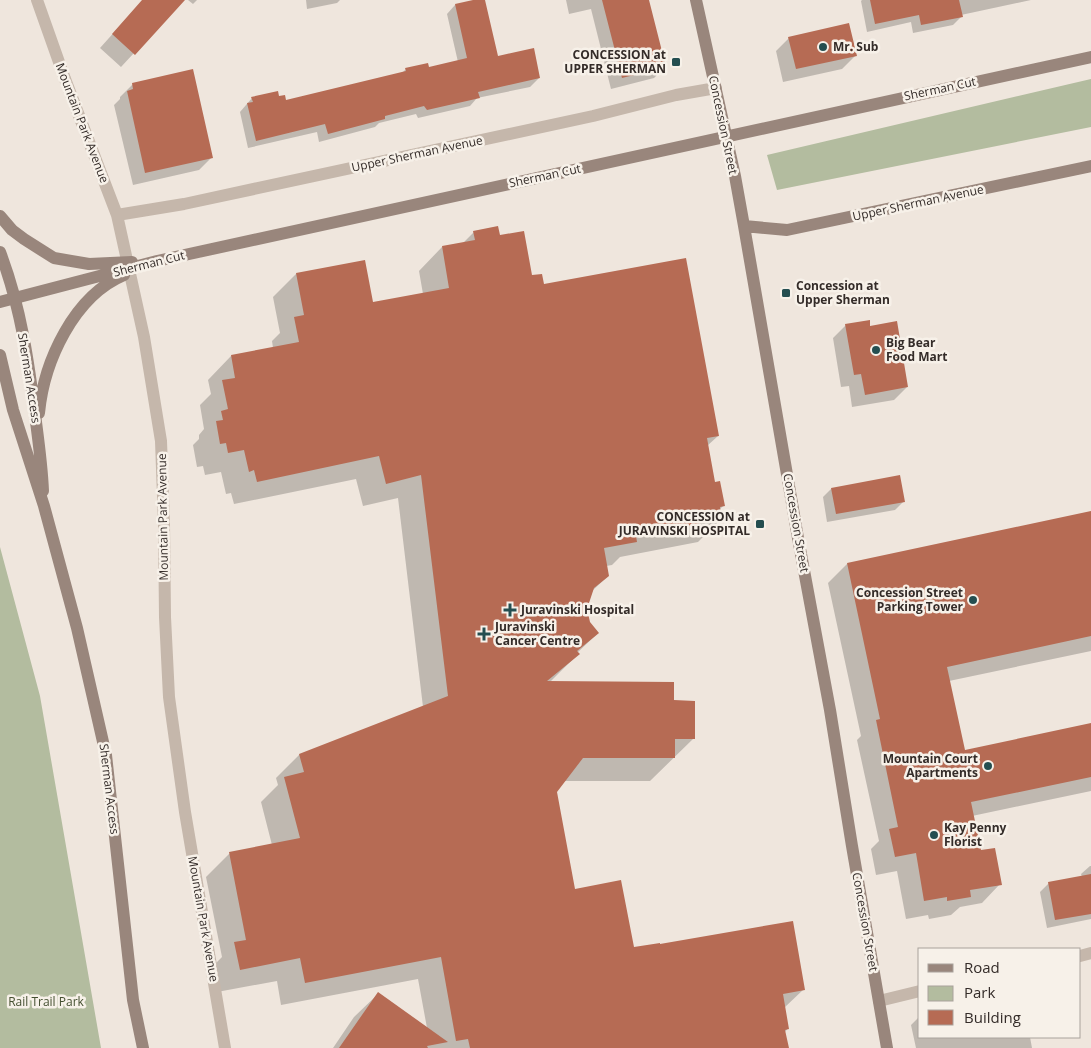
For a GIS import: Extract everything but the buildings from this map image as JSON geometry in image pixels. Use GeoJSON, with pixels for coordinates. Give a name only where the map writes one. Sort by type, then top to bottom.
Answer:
{"type":"FeatureCollection","features":[{"type":"Feature","properties":{"kind":"main road","name":"Concession Street"},"geometry":{"type":"LineString","coordinates":[[696,0],[744,226],[830,710],[887,1048]]}},
{"type":"Feature","properties":{"kind":"main road","name":"Sherman Cut"},"geometry":{"type":"LineString","coordinates":[[0,302],[157,261],[1091,57]]}},
{"type":"Feature","properties":{"kind":"main road","name":"Upper Sherman Avenue"},"geometry":{"type":"LineString","coordinates":[[744,226],[788,230],[1091,166]]}},
{"type":"Feature","properties":{"kind":"main road"},"geometry":{"type":"LineString","coordinates":[[0,216],[12,230],[54,258],[89,264],[157,261]]}},
{"type":"Feature","properties":{"kind":"main road","name":"Sherman Access"},"geometry":{"type":"LineString","coordinates":[[0,252],[15,298],[24,341],[42,469],[44,506]]}},
{"type":"Feature","properties":{"kind":"main road"},"geometry":{"type":"LineString","coordinates":[[37,434],[47,374],[56,349],[70,323],[91,297],[113,280],[157,261]]}},
{"type":"Feature","properties":{"kind":"main road","name":"Sherman Access"},"geometry":{"type":"LineString","coordinates":[[0,355],[13,410],[44,506],[77,628],[106,755],[134,1000],[142,1048]]}},
{"type":"Feature","properties":{"kind":"street","name":"Mountain Park Avenue"},"geometry":{"type":"LineString","coordinates":[[37,0],[118,220],[140,319],[161,441],[169,697],[185,812],[225,1048]]}},
{"type":"Feature","properties":{"kind":"street","name":"Upper Sherman Avenue"},"geometry":{"type":"LineString","coordinates":[[118,220],[184,204],[593,116],[676,95],[716,88]]}},
{"type":"Feature","properties":{"kind":"street"},"geometry":{"type":"LineString","coordinates":[[879,1001],[918,991]]}},
{"type":"Feature","properties":{"kind":"green space"},"geometry":{"type":"Polygon","coordinates":[[[1091,79],[1091,127],[777,190],[767,155],[1091,79]]]}},
{"type":"Feature","properties":{"kind":"green space","name":"Rail Trail Park"},"geometry":{"type":"Polygon","coordinates":[[[0,547],[40,696],[101,1048],[0,1048],[0,547]]]}},
{"type":"Feature","properties":{"kind":"place","name":"Mr. Sub"},"geometry":{"type":"Point","coordinates":[823,47]}},
{"type":"Feature","properties":{"kind":"place","name":"CONCESSION at UPPER SHERMAN"},"geometry":{"type":"Point","coordinates":[676,62]}},
{"type":"Feature","properties":{"kind":"place","name":"Concession at Upper Sherman"},"geometry":{"type":"Point","coordinates":[786,293]}},
{"type":"Feature","properties":{"kind":"place","name":"Big Bear Food Mart"},"geometry":{"type":"Point","coordinates":[876,350]}},
{"type":"Feature","properties":{"kind":"place","name":"CONCESSION at JURAVINSKI HOSPITAL"},"geometry":{"type":"Point","coordinates":[760,524]}},
{"type":"Feature","properties":{"kind":"place","name":"Concession Street Parking Tower"},"geometry":{"type":"Point","coordinates":[973,600]}},
{"type":"Feature","properties":{"kind":"place","name":"Juravinski Hospital"},"geometry":{"type":"Point","coordinates":[510,610]}},
{"type":"Feature","properties":{"kind":"place","name":"Juravinski Cancer Centre"},"geometry":{"type":"Point","coordinates":[484,634]}},
{"type":"Feature","properties":{"kind":"place","name":"Mountain Court Apartments"},"geometry":{"type":"Point","coordinates":[988,766]}},
{"type":"Feature","properties":{"kind":"place","name":"Kay Penny Florist"},"geometry":{"type":"Point","coordinates":[934,835]}}]}
